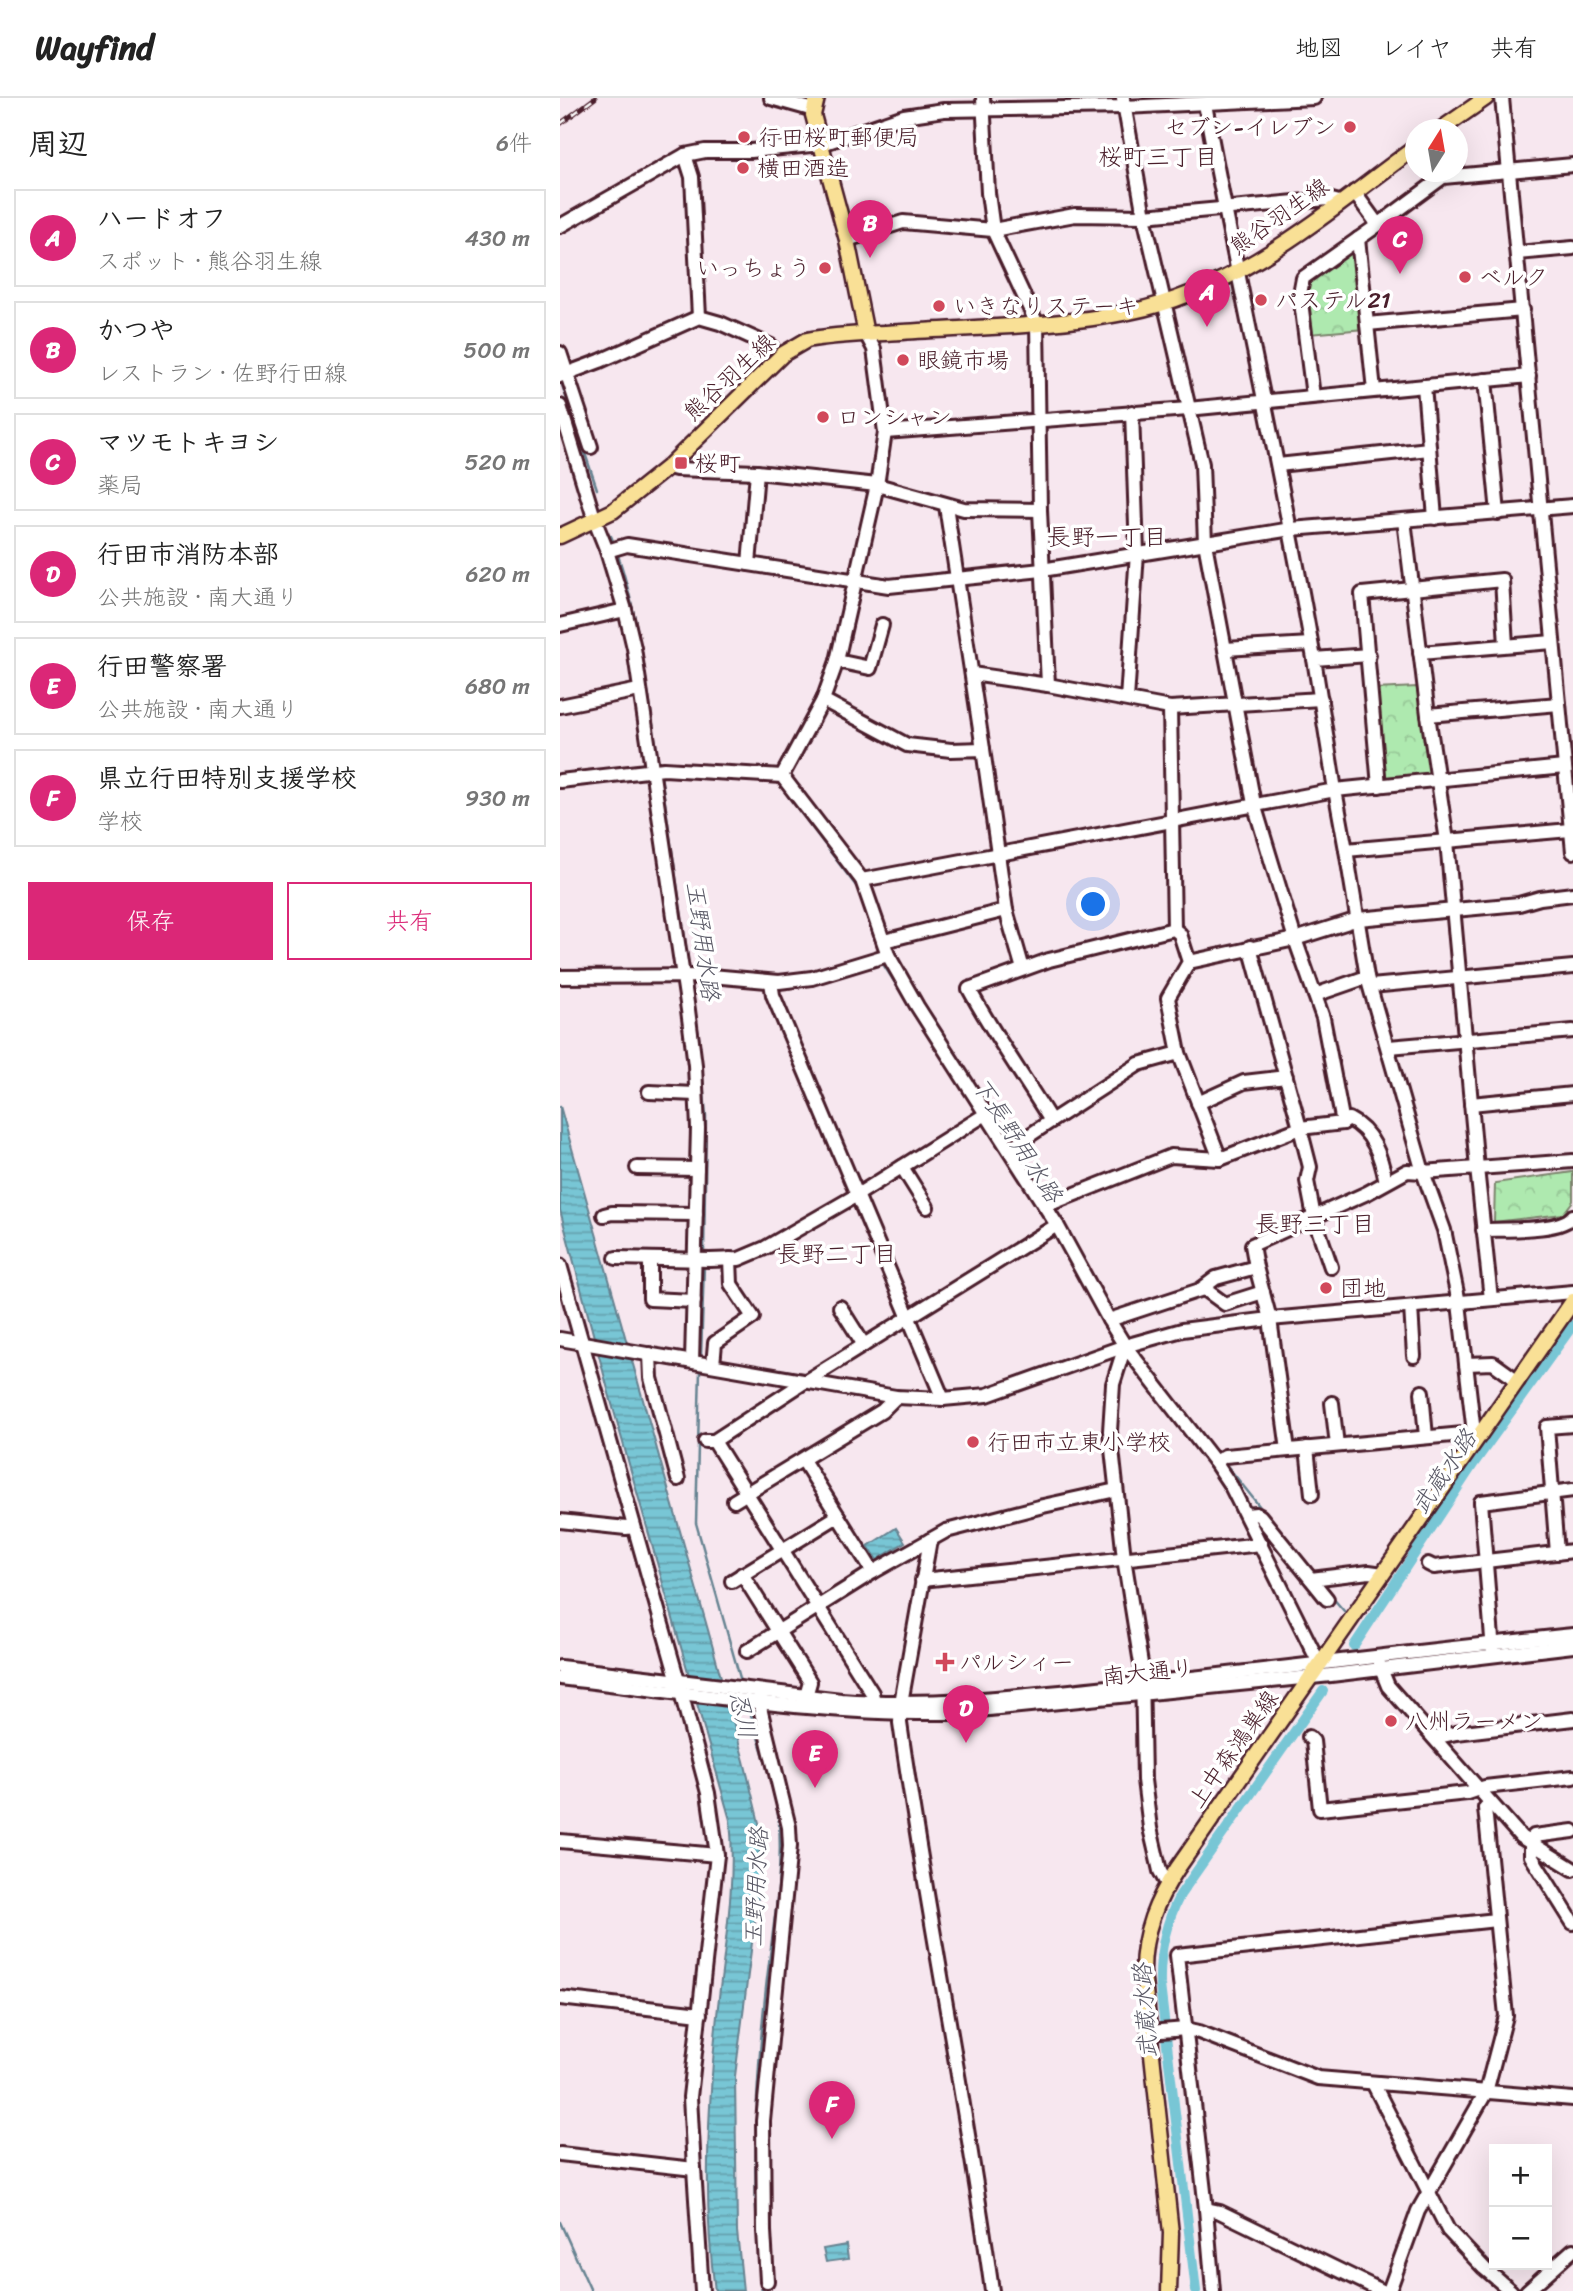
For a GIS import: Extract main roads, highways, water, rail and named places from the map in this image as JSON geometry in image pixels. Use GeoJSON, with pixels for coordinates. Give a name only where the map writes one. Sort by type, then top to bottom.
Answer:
{"type":"FeatureCollection","features":[{"type":"Feature","properties":{"kind":"main road"},"geometry":{"type":"LineString","coordinates":[[1456,119],[1486,98]]}},
{"type":"Feature","properties":{"kind":"main road"},"geometry":{"type":"LineString","coordinates":[[816,104],[822,144],[847,240],[866,334]]}},
{"type":"Feature","properties":{"kind":"main road","name":"熊谷羽生線"},"geometry":{"type":"LineString","coordinates":[[560,536],[613,512],[668,467],[783,354],[807,340],[1037,324],[1101,317],[1164,303],[1238,273],[1269,254],[1405,155]]}},
{"type":"Feature","properties":{"kind":"main road","name":"上中森鴻巣線"},"geometry":{"type":"LineString","coordinates":[[1169,2291],[1171,2233],[1153,2032],[1143,1980],[1144,1948],[1153,1913],[1167,1884],[1383,1574],[1476,1435],[1518,1381],[1573,1301]]}},
{"type":"Feature","properties":{"kind":"water"},"geometry":{"type":"Polygon","coordinates":[[[560,1106],[708,1630],[760,1827],[760,1880],[735,2076],[737,2231],[743,2291],[715,2291],[708,2192],[713,2059],[732,1872],[730,1820],[560,1210],[560,1106]]]}},
{"type":"Feature","properties":{"kind":"water"},"geometry":{"type":"Polygon","coordinates":[[[896,1528],[905,1542],[877,1560],[868,1546],[896,1528]]]}},
{"type":"Feature","properties":{"kind":"water"},"geometry":{"type":"Polygon","coordinates":[[[846,2245],[848,2259],[826,2262],[823,2249],[846,2245]]]}},
{"type":"Feature","properties":{"kind":"waterway","name":"玉野用水路"},"geometry":{"type":"LineString","coordinates":[[560,379],[597,489]]}},
{"type":"Feature","properties":{"kind":"waterway","name":"玉野用水路"},"geometry":{"type":"LineString","coordinates":[[611,536],[615,546]]}},
{"type":"Feature","properties":{"kind":"waterway","name":"玉野用水路"},"geometry":{"type":"LineString","coordinates":[[617,552],[637,631],[659,765]]}},
{"type":"Feature","properties":{"kind":"waterway","name":"玉野用水路"},"geometry":{"type":"LineString","coordinates":[[661,775],[690,973]]}},
{"type":"Feature","properties":{"kind":"waterway","name":"下長野用水路"},"geometry":{"type":"LineString","coordinates":[[736,779],[767,782]]}},
{"type":"Feature","properties":{"kind":"waterway","name":"下長野用水路"},"geometry":{"type":"LineString","coordinates":[[785,792],[859,890]]}},
{"type":"Feature","properties":{"kind":"waterway","name":"下長野用水路"},"geometry":{"type":"LineString","coordinates":[[883,964],[979,1115]]}},
{"type":"Feature","properties":{"kind":"waterway","name":"玉野用水路"},"geometry":{"type":"LineString","coordinates":[[691,979],[706,1116],[704,1255]]}},
{"type":"Feature","properties":{"kind":"waterway","name":"下長野用水路"},"geometry":{"type":"LineString","coordinates":[[982,1121],[1019,1177]]}},
{"type":"Feature","properties":{"kind":"waterway","name":"下長野用水路"},"geometry":{"type":"LineString","coordinates":[[1058,1239],[1113,1339]]}},
{"type":"Feature","properties":{"kind":"waterway","name":"玉野用水路"},"geometry":{"type":"LineString","coordinates":[[701,1356],[704,1265]]}},
{"type":"Feature","properties":{"kind":"waterway","name":"武蔵水路"},"geometry":{"type":"LineString","coordinates":[[1354,1646],[1474,1463],[1573,1325]]}},
{"type":"Feature","properties":{"kind":"waterway","name":"玉野用水路"},"geometry":{"type":"LineString","coordinates":[[700,1369],[696,1523],[742,1685]]}},
{"type":"Feature","properties":{"kind":"waterway","name":"下長野用水路"},"geometry":{"type":"LineString","coordinates":[[1195,1426],[1216,1452]]}},
{"type":"Feature","properties":{"kind":"waterway","name":"下長野用水路"},"geometry":{"type":"LineString","coordinates":[[1225,1463],[1264,1512]]}},
{"type":"Feature","properties":{"kind":"waterway","name":"下長野用水路"},"geometry":{"type":"LineString","coordinates":[[1332,1597],[1344,1611]]}},
{"type":"Feature","properties":{"kind":"waterway","name":"武蔵水路"},"geometry":{"type":"LineString","coordinates":[[1196,2291],[1160,1985],[1164,1938],[1180,1895],[1323,1691]]}},
{"type":"Feature","properties":{"kind":"waterway","name":"玉野用水路"},"geometry":{"type":"LineString","coordinates":[[748,1705],[774,1793],[780,1844],[762,2026],[755,2139],[756,2215],[762,2291]]}},
{"type":"Feature","properties":{"kind":"waterway"},"geometry":{"type":"LineString","coordinates":[[560,2222],[591,2291]]}},
{"type":"Feature","properties":{"kind":"railway"},"geometry":{"type":"LineString","coordinates":[[560,124],[595,98]]}},
{"type":"Feature","properties":{"kind":"place","name":"セブン-イレブン"},"geometry":{"type":"Point","coordinates":[1350,127]}},
{"type":"Feature","properties":{"kind":"place","name":"行田桜町郵便局"},"geometry":{"type":"Point","coordinates":[744,137]}},
{"type":"Feature","properties":{"kind":"place","name":"横田酒造"},"geometry":{"type":"Point","coordinates":[743,168]}},
{"type":"Feature","properties":{"kind":"place","name":"かつや"},"geometry":{"type":"Point","coordinates":[870,258]}},
{"type":"Feature","properties":{"kind":"place","name":"いっちょう"},"geometry":{"type":"Point","coordinates":[825,268]}},
{"type":"Feature","properties":{"kind":"place","name":"マツモトキヨシ"},"geometry":{"type":"Point","coordinates":[1400,274]}},
{"type":"Feature","properties":{"kind":"place","name":"ベルク"},"geometry":{"type":"Point","coordinates":[1465,277]}},
{"type":"Feature","properties":{"kind":"place","name":"パステル21"},"geometry":{"type":"Point","coordinates":[1261,300]}},
{"type":"Feature","properties":{"kind":"place","name":"いきなりステーキ"},"geometry":{"type":"Point","coordinates":[939,306]}},
{"type":"Feature","properties":{"kind":"place","name":"ハードオフ"},"geometry":{"type":"Point","coordinates":[1207,327]}},
{"type":"Feature","properties":{"kind":"place","name":"眼鏡市場"},"geometry":{"type":"Point","coordinates":[903,360]}},
{"type":"Feature","properties":{"kind":"place","name":"ロンシャン"},"geometry":{"type":"Point","coordinates":[823,417]}},
{"type":"Feature","properties":{"kind":"place","name":"桜町"},"geometry":{"type":"Point","coordinates":[681,463]}},
{"type":"Feature","properties":{"kind":"place","name":"団地"},"geometry":{"type":"Point","coordinates":[1326,1288]}},
{"type":"Feature","properties":{"kind":"place","name":"行田市立東小学校"},"geometry":{"type":"Point","coordinates":[973,1442]}},
{"type":"Feature","properties":{"kind":"place","name":"パルシィー"},"geometry":{"type":"Point","coordinates":[945,1662]}},
{"type":"Feature","properties":{"kind":"place","name":"八州ラーメン"},"geometry":{"type":"Point","coordinates":[1391,1721]}},
{"type":"Feature","properties":{"kind":"place","name":"行田市消防本部"},"geometry":{"type":"Point","coordinates":[966,1743]}},
{"type":"Feature","properties":{"kind":"place","name":"行田警察署"},"geometry":{"type":"Point","coordinates":[815,1788]}},
{"type":"Feature","properties":{"kind":"place","name":"県立行田特別支援学校"},"geometry":{"type":"Point","coordinates":[832,2139]}},
{"type":"Feature","properties":{"kind":"district","name":"桜町三丁目"},"geometry":{"type":"Point","coordinates":[1158,157]}},
{"type":"Feature","properties":{"kind":"district","name":"長野一丁目"},"geometry":{"type":"Point","coordinates":[1107,537]}},
{"type":"Feature","properties":{"kind":"district","name":"長野三丁目"},"geometry":{"type":"Point","coordinates":[1315,1224]}},
{"type":"Feature","properties":{"kind":"district","name":"長野二丁目"},"geometry":{"type":"Point","coordinates":[837,1254]}},
{"type":"Feature","properties":{"kind":"water label","name":"忍川"},"geometry":{"type":"Point","coordinates":[743,1715]}}]}
